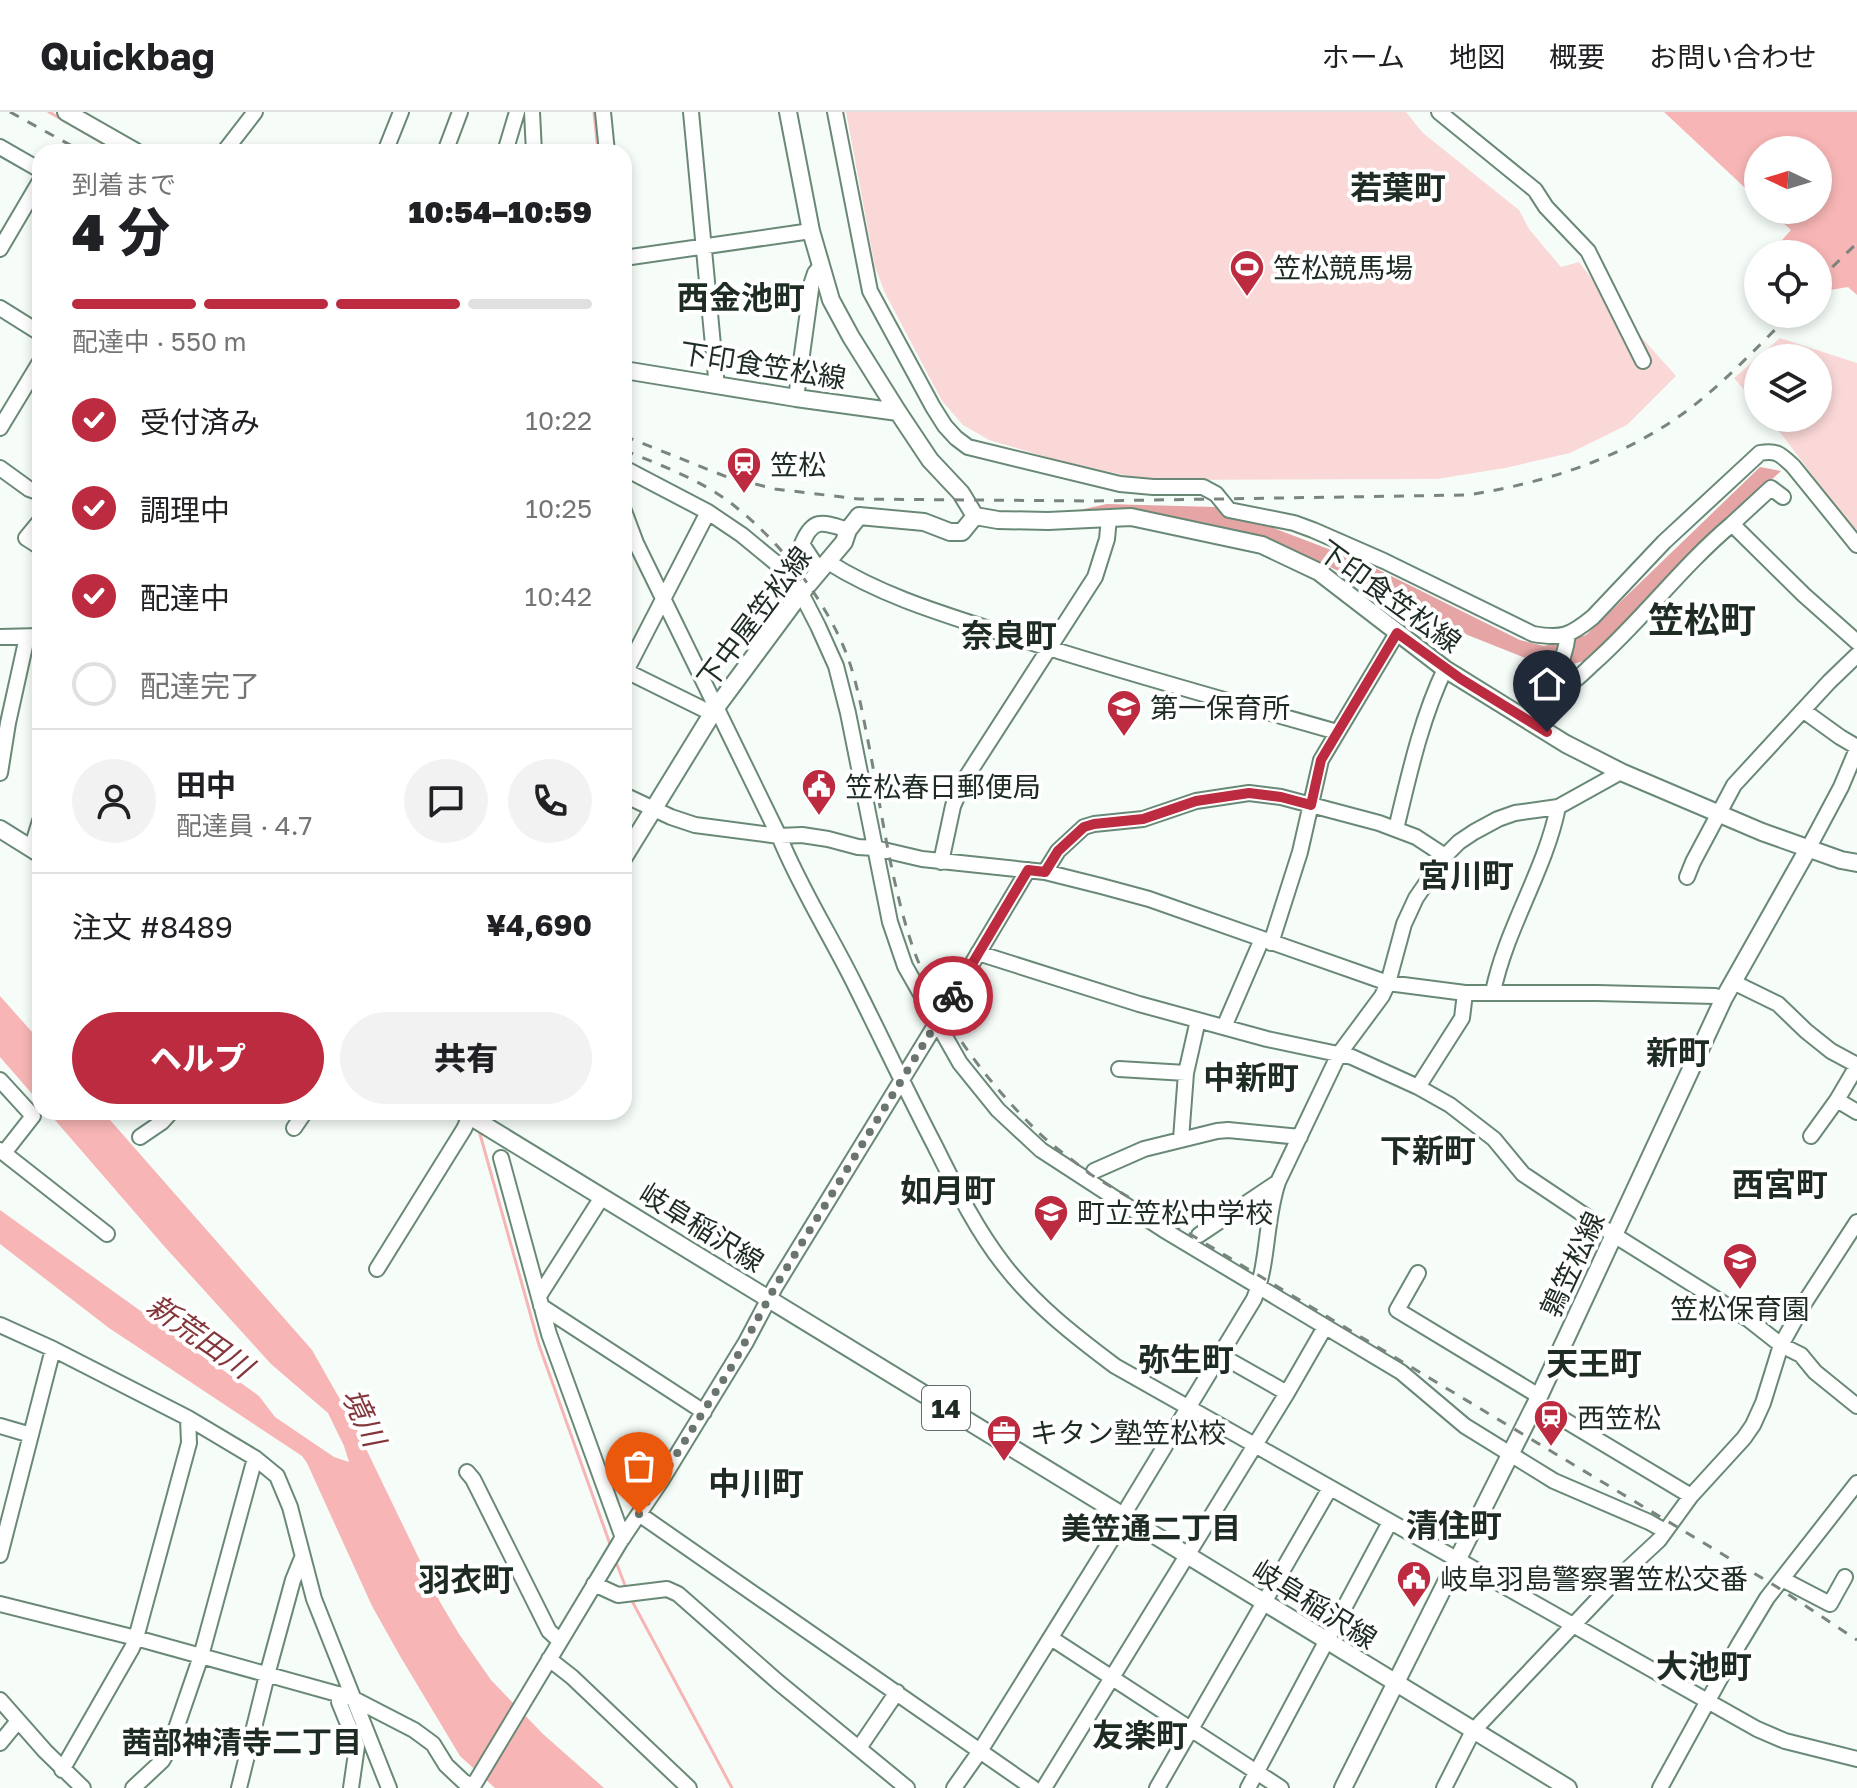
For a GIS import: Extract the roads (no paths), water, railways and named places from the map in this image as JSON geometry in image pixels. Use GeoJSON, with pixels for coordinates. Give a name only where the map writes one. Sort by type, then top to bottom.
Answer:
{"type":"FeatureCollection","features":[{"type":"Feature","properties":{"kind":"main road"},"geometry":{"type":"LineString","coordinates":[[66,112],[122,144]]}},
{"type":"Feature","properties":{"kind":"main road"},"geometry":{"type":"LineString","coordinates":[[788,112],[811,231],[831,300],[898,412],[930,460],[961,493],[975,516],[962,532],[950,532],[924,522],[859,516],[848,530]]}},
{"type":"Feature","properties":{"kind":"main road","name":"下印食笠松線"},"geometry":{"type":"LineString","coordinates":[[632,371],[898,412]]}},
{"type":"Feature","properties":{"kind":"main road","name":"下印食笠松線"},"geometry":{"type":"LineString","coordinates":[[975,516],[998,520],[1131,517],[1262,545],[1319,572],[1445,669],[1566,744],[1621,772],[1762,832],[1857,863]]}},
{"type":"Feature","properties":{"kind":"main road","name":"下中屋笠松線"},"geometry":{"type":"LineString","coordinates":[[632,844],[715,709],[801,593],[844,542],[848,530]]}},
{"type":"Feature","properties":{"kind":"main road"},"geometry":{"type":"LineString","coordinates":[[0,829],[32,849]]}},
{"type":"Feature","properties":{"kind":"main road","name":"鶉笠松線"},"geometry":{"type":"LineString","coordinates":[[1343,1788],[1537,1400],[1724,998],[1808,849]]}},
{"type":"Feature","properties":{"kind":"main road","name":"岐阜稲沢線"},"geometry":{"type":"LineString","coordinates":[[480,1120],[1568,1788]]}},
{"type":"Feature","properties":{"kind":"street"},"geometry":{"type":"LineString","coordinates":[[230,144],[255,112]]}},
{"type":"Feature","properties":{"kind":"street"},"geometry":{"type":"LineString","coordinates":[[388,144],[401,112]]}},
{"type":"Feature","properties":{"kind":"street"},"geometry":{"type":"LineString","coordinates":[[448,144],[460,112]]}},
{"type":"Feature","properties":{"kind":"street"},"geometry":{"type":"LineString","coordinates":[[507,144],[517,112]]}},
{"type":"Feature","properties":{"kind":"street"},"geometry":{"type":"LineString","coordinates":[[532,112],[534,144]]}},
{"type":"Feature","properties":{"kind":"street"},"geometry":{"type":"LineString","coordinates":[[603,112],[606,144]]}},
{"type":"Feature","properties":{"kind":"street"},"geometry":{"type":"LineString","coordinates":[[691,112],[716,377],[714,385]]}},
{"type":"Feature","properties":{"kind":"street"},"geometry":{"type":"LineString","coordinates":[[835,112],[870,291],[933,407],[945,426],[968,447],[1120,484],[1203,487],[1216,494],[1229,510],[1294,523],[1313,530],[1533,634],[1554,638],[1568,634],[1593,617],[1664,542],[1760,453],[1777,452],[1793,466],[1857,545]]}},
{"type":"Feature","properties":{"kind":"street"},"geometry":{"type":"LineString","coordinates":[[1439,112],[1535,190],[1546,207],[1588,251],[1643,361]]}},
{"type":"Feature","properties":{"kind":"street"},"geometry":{"type":"LineString","coordinates":[[0,147],[32,165]]}},
{"type":"Feature","properties":{"kind":"street"},"geometry":{"type":"LineString","coordinates":[[0,249],[32,195]]}},
{"type":"Feature","properties":{"kind":"street"},"geometry":{"type":"LineString","coordinates":[[632,257],[811,231]]}},
{"type":"Feature","properties":{"kind":"street"},"geometry":{"type":"LineString","coordinates":[[796,398],[812,282],[820,267]]}},
{"type":"Feature","properties":{"kind":"street"},"geometry":{"type":"LineString","coordinates":[[0,308],[32,328]]}},
{"type":"Feature","properties":{"kind":"street"},"geometry":{"type":"LineString","coordinates":[[0,428],[32,375]]}},
{"type":"Feature","properties":{"kind":"street"},"geometry":{"type":"LineString","coordinates":[[0,468],[32,490]]}},
{"type":"Feature","properties":{"kind":"street"},"geometry":{"type":"LineString","coordinates":[[632,472],[708,512],[742,535],[776,563],[801,593],[836,666],[890,922],[905,966],[960,1063],[998,1110],[1041,1150],[1099,1189],[1401,1372],[1465,1426],[1509,1454],[1554,1481],[1665,1531]]}},
{"type":"Feature","properties":{"kind":"street"},"geometry":{"type":"LineString","coordinates":[[1548,691],[1556,691],[1570,684],[1621,639],[1706,548],[1771,488],[1783,497]]}},
{"type":"Feature","properties":{"kind":"street"},"geometry":{"type":"LineString","coordinates":[[632,659],[708,512]]}},
{"type":"Feature","properties":{"kind":"street"},"geometry":{"type":"LineString","coordinates":[[941,862],[953,806],[965,779],[1095,577],[1107,539],[1109,518]]}},
{"type":"Feature","properties":{"kind":"street"},"geometry":{"type":"LineString","coordinates":[[848,530],[813,524],[802,544],[823,566],[890,596],[1049,648],[1337,732]]}},
{"type":"Feature","properties":{"kind":"street"},"geometry":{"type":"LineString","coordinates":[[1732,524],[1857,642]]}},
{"type":"Feature","properties":{"kind":"street"},"geometry":{"type":"LineString","coordinates":[[632,532],[788,860],[960,1196],[981,1233],[1033,1298],[1067,1330],[1115,1366],[1757,1729],[1785,1741],[1857,1759]]}},
{"type":"Feature","properties":{"kind":"street"},"geometry":{"type":"LineString","coordinates":[[1224,1027],[1266,941],[1300,852],[1321,760],[1397,633]]}},
{"type":"Feature","properties":{"kind":"street"},"geometry":{"type":"LineString","coordinates":[[1528,721],[1562,664],[1568,634]]}},
{"type":"Feature","properties":{"kind":"street"},"geometry":{"type":"LineString","coordinates":[[0,637],[32,636]]}},
{"type":"Feature","properties":{"kind":"street"},"geometry":{"type":"LineString","coordinates":[[0,773],[8,723],[32,639]]}},
{"type":"Feature","properties":{"kind":"street"},"geometry":{"type":"LineString","coordinates":[[1687,877],[1734,785],[1857,655]]}},
{"type":"Feature","properties":{"kind":"street"},"geometry":{"type":"LineString","coordinates":[[1396,829],[1432,697],[1445,669]]}},
{"type":"Feature","properties":{"kind":"street"},"geometry":{"type":"LineString","coordinates":[[632,675],[705,710],[715,709]]}},
{"type":"Feature","properties":{"kind":"street"},"geometry":{"type":"LineString","coordinates":[[1804,711],[1857,748],[1841,787],[1808,849]]}},
{"type":"Feature","properties":{"kind":"street"},"geometry":{"type":"LineString","coordinates":[[954,1788],[1051,1638],[1254,1299],[1259,1287],[1278,1182],[1339,1054],[1382,996],[1404,924],[1416,898],[1445,856],[1474,832],[1515,813],[1558,807],[1621,772]]}},
{"type":"Feature","properties":{"kind":"street"},"geometry":{"type":"LineString","coordinates":[[1045,872],[1058,851],[1084,827],[1143,819],[1196,801],[1249,793],[1281,797],[1396,829],[1416,837],[1445,856]]}},
{"type":"Feature","properties":{"kind":"street"},"geometry":{"type":"LineString","coordinates":[[632,798],[695,825],[779,836],[802,835],[941,862],[1045,872],[1149,899],[1388,983],[1465,993],[1597,993],[1724,998]]}},
{"type":"Feature","properties":{"kind":"street"},"geometry":{"type":"LineString","coordinates":[[1493,992],[1515,923],[1543,857],[1558,807]]}},
{"type":"Feature","properties":{"kind":"street"},"geometry":{"type":"LineString","coordinates":[[0,1604],[346,1696],[414,1730],[433,1744],[446,1765],[464,1782],[473,1785],[621,1540],[704,1412],[1028,870]]}},
{"type":"Feature","properties":{"kind":"street"},"geometry":{"type":"LineString","coordinates":[[978,953],[1139,1004],[1352,1057],[1418,1087],[1450,1105],[1494,1139],[1523,1174],[1748,1319],[1781,1345],[1801,1355],[1815,1372],[1857,1406]]}},
{"type":"Feature","properties":{"kind":"street"},"geometry":{"type":"LineString","coordinates":[[1733,982],[1778,1004],[1831,1051],[1857,1065],[1811,1136]]}},
{"type":"Feature","properties":{"kind":"street"},"geometry":{"type":"LineString","coordinates":[[1418,1087],[1462,1018],[1465,993]]}},
{"type":"Feature","properties":{"kind":"street"},"geometry":{"type":"LineString","coordinates":[[1181,1139],[1186,1073],[1198,1020]]}},
{"type":"Feature","properties":{"kind":"street"},"geometry":{"type":"LineString","coordinates":[[1119,1069],[1186,1073]]}},
{"type":"Feature","properties":{"kind":"street"},"geometry":{"type":"LineString","coordinates":[[0,1080],[32,1115]]}},
{"type":"Feature","properties":{"kind":"street"},"geometry":{"type":"LineString","coordinates":[[1837,1100],[1857,1112]]}},
{"type":"Feature","properties":{"kind":"street"},"geometry":{"type":"LineString","coordinates":[[32,1117],[2,1152],[107,1234]]}},
{"type":"Feature","properties":{"kind":"street"},"geometry":{"type":"LineString","coordinates":[[140,1137],[164,1120]]}},
{"type":"Feature","properties":{"kind":"street"},"geometry":{"type":"LineString","coordinates":[[294,1128],[300,1120]]}},
{"type":"Feature","properties":{"kind":"street"},"geometry":{"type":"LineString","coordinates":[[377,1269],[476,1120]]}},
{"type":"Feature","properties":{"kind":"street"},"geometry":{"type":"LineString","coordinates":[[1094,1171],[1144,1149],[1228,1130],[1300,1137]]}},
{"type":"Feature","properties":{"kind":"street"},"geometry":{"type":"LineString","coordinates":[[501,1158],[549,1334],[621,1540]]}},
{"type":"Feature","properties":{"kind":"street"},"geometry":{"type":"LineString","coordinates":[[1199,1235],[1278,1182]]}},
{"type":"Feature","properties":{"kind":"street"},"geometry":{"type":"LineString","coordinates":[[540,1301],[602,1197]]}},
{"type":"Feature","properties":{"kind":"street"},"geometry":{"type":"LineString","coordinates":[[1444,1788],[1473,1731],[1665,1531],[1691,1496],[1744,1438],[1763,1403],[1781,1345],[1857,1222]]}},
{"type":"Feature","properties":{"kind":"street"},"geometry":{"type":"LineString","coordinates":[[1418,1273],[1397,1310],[1691,1496]]}},
{"type":"Feature","properties":{"kind":"street"},"geometry":{"type":"LineString","coordinates":[[540,1301],[704,1412]]}},
{"type":"Feature","properties":{"kind":"street"},"geometry":{"type":"LineString","coordinates":[[0,1325],[188,1418],[255,1458],[277,1476],[285,1493],[314,1599],[346,1696],[389,1788]]}},
{"type":"Feature","properties":{"kind":"street"},"geometry":{"type":"LineString","coordinates":[[1044,1788],[1325,1327]]}},
{"type":"Feature","properties":{"kind":"street"},"geometry":{"type":"LineString","coordinates":[[0,1555],[53,1349]]}},
{"type":"Feature","properties":{"kind":"street"},"geometry":{"type":"LineString","coordinates":[[1220,1355],[1287,1393]]}},
{"type":"Feature","properties":{"kind":"street"},"geometry":{"type":"LineString","coordinates":[[62,1770],[136,1638],[189,1443],[188,1418]]}},
{"type":"Feature","properties":{"kind":"street"},"geometry":{"type":"LineString","coordinates":[[0,1426],[31,1435]]}},
{"type":"Feature","properties":{"kind":"street"},"geometry":{"type":"LineString","coordinates":[[133,1788],[162,1761],[169,1749],[201,1656],[255,1458]]}},
{"type":"Feature","properties":{"kind":"street"},"geometry":{"type":"LineString","coordinates":[[467,1472],[549,1631],[560,1641]]}},
{"type":"Feature","properties":{"kind":"street"},"geometry":{"type":"LineString","coordinates":[[1660,1788],[1767,1598],[1857,1483]]}},
{"type":"Feature","properties":{"kind":"street"},"geometry":{"type":"LineString","coordinates":[[1157,1788],[1330,1488]]}},
{"type":"Feature","properties":{"kind":"street"},"geometry":{"type":"LineString","coordinates":[[639,1514],[1033,1788]]}},
{"type":"Feature","properties":{"kind":"street"},"geometry":{"type":"LineString","coordinates":[[1248,1788],[1390,1522]]}},
{"type":"Feature","properties":{"kind":"street"},"geometry":{"type":"LineString","coordinates":[[239,1788],[293,1580],[302,1558]]}},
{"type":"Feature","properties":{"kind":"street"},"geometry":{"type":"LineString","coordinates":[[1782,1579],[1830,1604],[1845,1577]]}},
{"type":"Feature","properties":{"kind":"street"},"geometry":{"type":"LineString","coordinates":[[293,1580],[314,1599]]}},
{"type":"Feature","properties":{"kind":"street"},"geometry":{"type":"LineString","coordinates":[[594,1584],[618,1595],[667,1589],[678,1594],[778,1682],[907,1788]]}},
{"type":"Feature","properties":{"kind":"street"},"geometry":{"type":"LineString","coordinates":[[1051,1638],[1281,1788]]}},
{"type":"Feature","properties":{"kind":"street"},"geometry":{"type":"LineString","coordinates":[[549,1659],[689,1788]]}},
{"type":"Feature","properties":{"kind":"street"},"geometry":{"type":"LineString","coordinates":[[859,1748],[897,1692]]}},
{"type":"Feature","properties":{"kind":"street"},"geometry":{"type":"LineString","coordinates":[[346,1696],[339,1702],[357,1746],[351,1788]]}},
{"type":"Feature","properties":{"kind":"street"},"geometry":{"type":"LineString","coordinates":[[0,1700],[62,1770],[83,1788]]}},
{"type":"Feature","properties":{"kind":"street"},"geometry":{"type":"LineString","coordinates":[[0,1743],[18,1721]]}},
{"type":"Feature","properties":{"kind":"waterway"},"geometry":{"type":"LineString","coordinates":[[49,112],[104,144]]}},
{"type":"Feature","properties":{"kind":"waterway"},"geometry":{"type":"LineString","coordinates":[[594,112],[597,144]]}},
{"type":"Feature","properties":{"kind":"waterway"},"geometry":{"type":"LineString","coordinates":[[478,1127],[539,1345],[611,1547]]}},
{"type":"Feature","properties":{"kind":"waterway"},"geometry":{"type":"LineString","coordinates":[[616,1562],[626,1588]]}},
{"type":"Feature","properties":{"kind":"waterway"},"geometry":{"type":"LineString","coordinates":[[631,1599],[732,1788]]}},
{"type":"Feature","properties":{"kind":"railway"},"geometry":{"type":"LineString","coordinates":[[10,112],[68,144]]}},
{"type":"Feature","properties":{"kind":"railway"},"geometry":{"type":"LineString","coordinates":[[1832,267],[1857,243]]}},
{"type":"Feature","properties":{"kind":"railway"},"geometry":{"type":"LineString","coordinates":[[632,439],[727,477],[775,489],[859,499],[1092,501],[1467,495],[1555,475],[1637,442],[1702,399],[1777,328]]}},
{"type":"Feature","properties":{"kind":"railway"},"geometry":{"type":"LineString","coordinates":[[632,453],[725,498],[787,557],[829,616],[855,679],[899,898],[923,973],[963,1044],[997,1088],[1040,1134],[1090,1174],[1777,1587],[1857,1640]]}},
{"type":"Feature","properties":{"kind":"place","name":"笠松競馬場"},"geometry":{"type":"Point","coordinates":[1247,298]}},
{"type":"Feature","properties":{"kind":"place","name":"笠松"},"geometry":{"type":"Point","coordinates":[744,495]}},
{"type":"Feature","properties":{"kind":"place","name":"第一保育所"},"geometry":{"type":"Point","coordinates":[1124,738]}},
{"type":"Feature","properties":{"kind":"place","name":"笠松春日郵便局"},"geometry":{"type":"Point","coordinates":[819,817]}},
{"type":"Feature","properties":{"kind":"place","name":"町立笠松中学校"},"geometry":{"type":"Point","coordinates":[1051,1243]}},
{"type":"Feature","properties":{"kind":"place","name":"笠松保育園"},"geometry":{"type":"Point","coordinates":[1740,1291]}},
{"type":"Feature","properties":{"kind":"place","name":"西笠松"},"geometry":{"type":"Point","coordinates":[1551,1448]}},
{"type":"Feature","properties":{"kind":"place","name":"キタン塾笠松校"},"geometry":{"type":"Point","coordinates":[1004,1463]}},
{"type":"Feature","properties":{"kind":"place","name":"岐阜羽島警察署笠松交番"},"geometry":{"type":"Point","coordinates":[1414,1609]}},
{"type":"Feature","properties":{"kind":"district","name":"若葉町"},"geometry":{"type":"Point","coordinates":[1398,187]}},
{"type":"Feature","properties":{"kind":"district","name":"西金池町"},"geometry":{"type":"Point","coordinates":[741,297]}},
{"type":"Feature","properties":{"kind":"district","name":"笠松町"},"geometry":{"type":"Point","coordinates":[1702,619]}},
{"type":"Feature","properties":{"kind":"district","name":"奈良町"},"geometry":{"type":"Point","coordinates":[1009,635]}},
{"type":"Feature","properties":{"kind":"district","name":"宮川町"},"geometry":{"type":"Point","coordinates":[1466,875]}},
{"type":"Feature","properties":{"kind":"district","name":"新町"},"geometry":{"type":"Point","coordinates":[1678,1052]}},
{"type":"Feature","properties":{"kind":"district","name":"中新町"},"geometry":{"type":"Point","coordinates":[1251,1077]}},
{"type":"Feature","properties":{"kind":"district","name":"下新町"},"geometry":{"type":"Point","coordinates":[1428,1150]}},
{"type":"Feature","properties":{"kind":"district","name":"西宮町"},"geometry":{"type":"Point","coordinates":[1780,1184]}},
{"type":"Feature","properties":{"kind":"district","name":"如月町"},"geometry":{"type":"Point","coordinates":[948,1190]}},
{"type":"Feature","properties":{"kind":"district","name":"弥生町"},"geometry":{"type":"Point","coordinates":[1186,1359]}},
{"type":"Feature","properties":{"kind":"district","name":"天王町"},"geometry":{"type":"Point","coordinates":[1594,1363]}},
{"type":"Feature","properties":{"kind":"district","name":"中川町"},"geometry":{"type":"Point","coordinates":[756,1483]}},
{"type":"Feature","properties":{"kind":"district","name":"清住町"},"geometry":{"type":"Point","coordinates":[1454,1525]}},
{"type":"Feature","properties":{"kind":"district","name":"美笠通二丁目"},"geometry":{"type":"Point","coordinates":[1151,1528]}},
{"type":"Feature","properties":{"kind":"district","name":"羽衣町"},"geometry":{"type":"Point","coordinates":[466,1579]}},
{"type":"Feature","properties":{"kind":"district","name":"大池町"},"geometry":{"type":"Point","coordinates":[1704,1666]}},
{"type":"Feature","properties":{"kind":"district","name":"友楽町"},"geometry":{"type":"Point","coordinates":[1140,1735]}},
{"type":"Feature","properties":{"kind":"district","name":"茜部神清寺二丁目"},"geometry":{"type":"Point","coordinates":[242,1742]}},
{"type":"Feature","properties":{"kind":"water label","name":"新荒田川"},"geometry":{"type":"Point","coordinates":[200,1336]}},
{"type":"Feature","properties":{"kind":"water label","name":"境川"},"geometry":{"type":"Point","coordinates":[364,1417]}}]}
